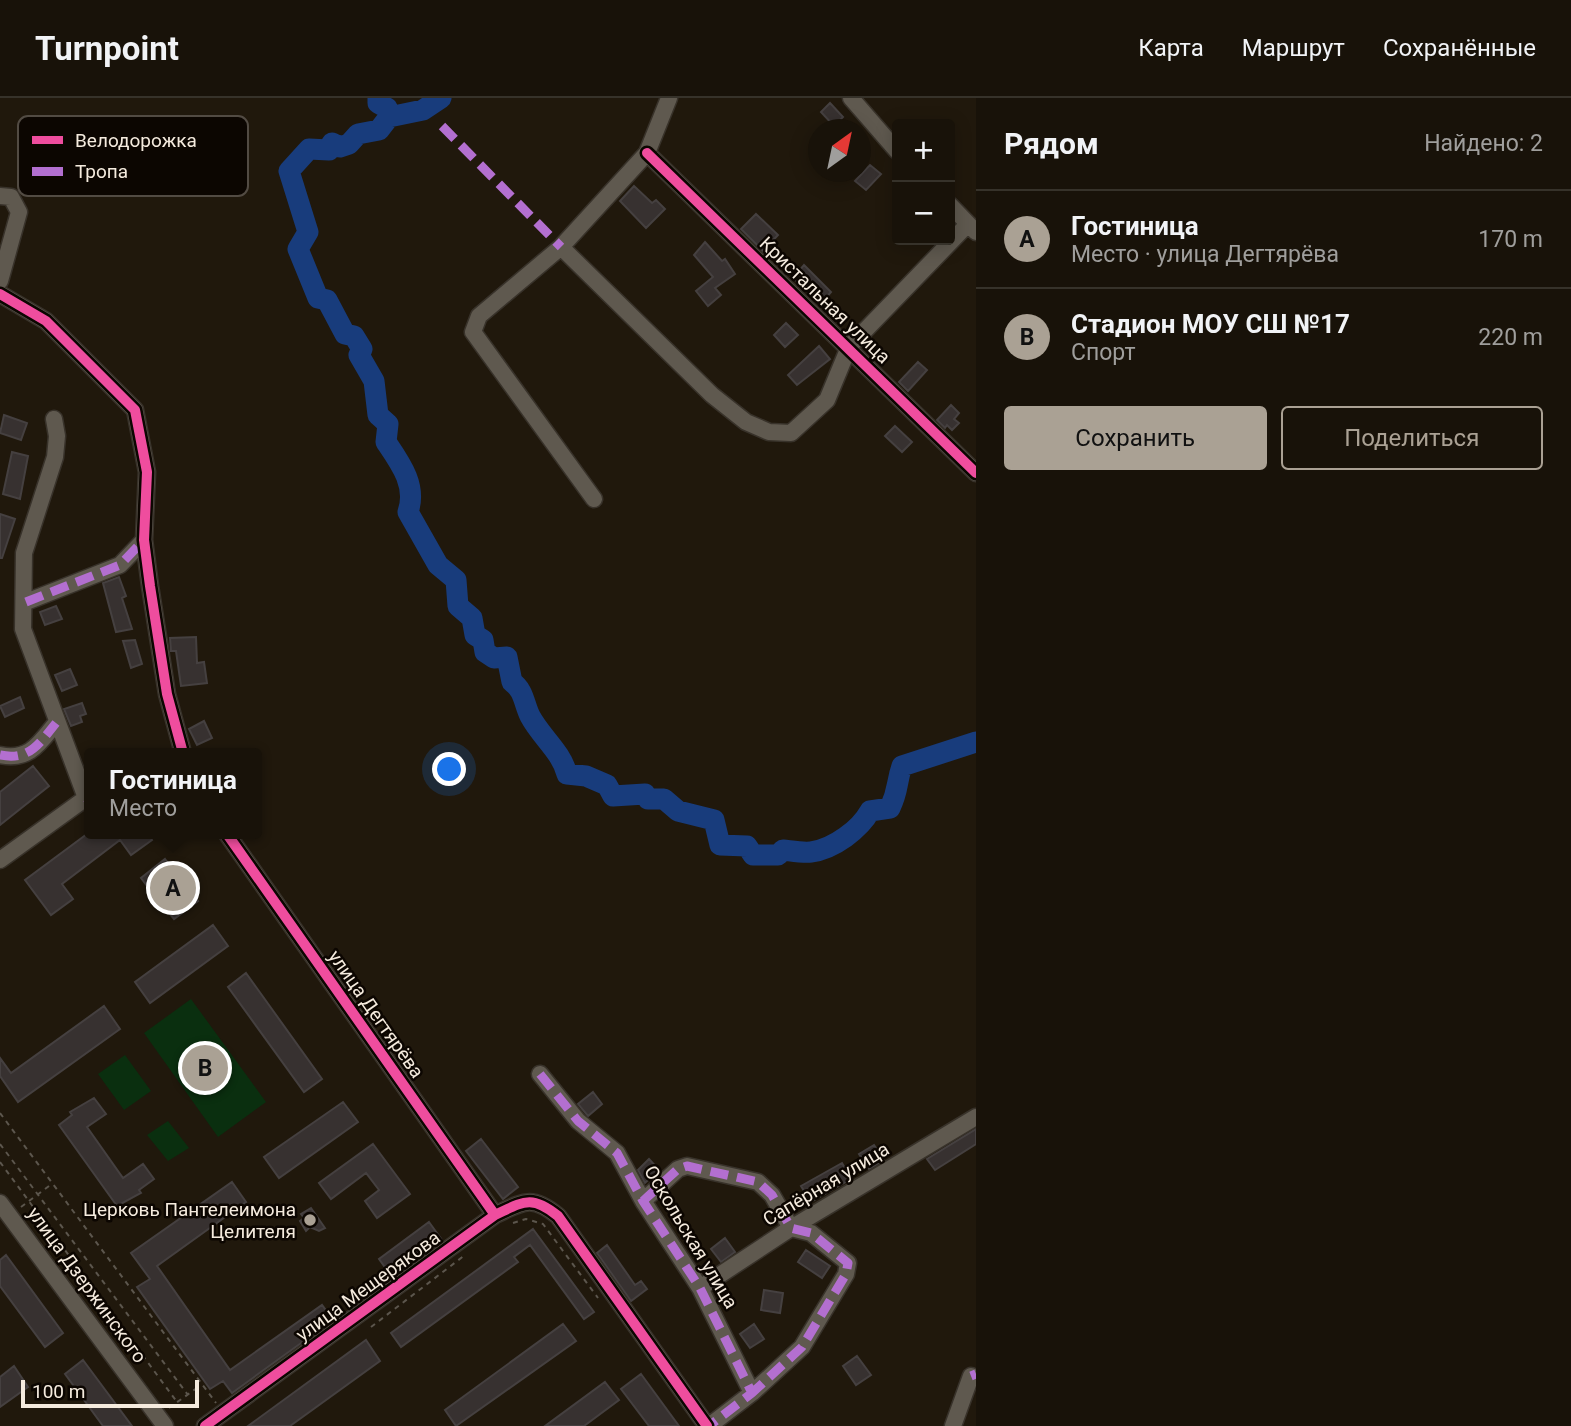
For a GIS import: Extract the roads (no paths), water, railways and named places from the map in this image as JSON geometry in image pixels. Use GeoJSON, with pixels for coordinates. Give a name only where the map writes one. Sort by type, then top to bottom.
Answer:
{"type":"FeatureCollection","features":[{"type":"Feature","properties":{"kind":"street"},"geometry":{"type":"LineString","coordinates":[[594,499],[473,332],[479,316],[561,247],[648,153],[669,98]]}},
{"type":"Feature","properties":{"kind":"street"},"geometry":{"type":"LineString","coordinates":[[851,98],[892,145]]}},
{"type":"Feature","properties":{"kind":"street","name":"Кристальная улица"},"geometry":{"type":"LineString","coordinates":[[648,153],[976,472]]}},
{"type":"Feature","properties":{"kind":"street"},"geometry":{"type":"LineString","coordinates":[[0,196],[11,197],[19,212],[0,281]]}},
{"type":"Feature","properties":{"kind":"street"},"geometry":{"type":"LineString","coordinates":[[561,247],[712,395],[747,422],[769,432],[791,433],[827,400],[849,347],[972,228],[955,210]]}},
{"type":"Feature","properties":{"kind":"street"},"geometry":{"type":"LineString","coordinates":[[0,294],[46,321],[135,410],[147,472],[144,540],[167,694],[182,748]]}},
{"type":"Feature","properties":{"kind":"street"},"geometry":{"type":"LineString","coordinates":[[54,418],[57,436],[55,457],[24,553],[26,602],[23,629],[56,723],[84,792]]}},
{"type":"Feature","properties":{"kind":"street"},"geometry":{"type":"LineString","coordinates":[[26,602],[120,565],[144,540]]}},
{"type":"Feature","properties":{"kind":"street"},"geometry":{"type":"LineString","coordinates":[[0,755],[21,757],[32,752],[56,723]]}},
{"type":"Feature","properties":{"kind":"street"},"geometry":{"type":"LineString","coordinates":[[0,860],[84,801]]}},
{"type":"Feature","properties":{"kind":"street","name":"улица Дегтярёва"},"geometry":{"type":"LineString","coordinates":[[231,839],[495,1215]]}},
{"type":"Feature","properties":{"kind":"street","name":"Оскольская улица"},"geometry":{"type":"LineString","coordinates":[[540,1074],[578,1121],[617,1153],[643,1201],[700,1288],[752,1393]]}},
{"type":"Feature","properties":{"kind":"street","name":"Сапёрная улица"},"geometry":{"type":"LineString","coordinates":[[700,1288],[791,1228],[976,1116]]}},
{"type":"Feature","properties":{"kind":"street"},"geometry":{"type":"LineString","coordinates":[[643,1201],[678,1169],[687,1166],[758,1182],[772,1195],[791,1228],[811,1233],[844,1257],[848,1263],[846,1274],[802,1347],[752,1393],[708,1426]]}},
{"type":"Feature","properties":{"kind":"street","name":"улица Мещерякова"},"geometry":{"type":"LineString","coordinates":[[205,1426],[495,1215],[527,1200],[544,1205],[558,1216],[708,1426]]}},
{"type":"Feature","properties":{"kind":"street","name":"улица Дзержинского"},"geometry":{"type":"LineString","coordinates":[[4,1209],[161,1422]]}},
{"type":"Feature","properties":{"kind":"street"},"geometry":{"type":"LineString","coordinates":[[953,1426],[971,1376]]}},
{"type":"Feature","properties":{"kind":"waterway"},"geometry":{"type":"LineString","coordinates":[[378,98],[378,103],[387,108],[389,117],[379,130],[358,134],[349,144],[340,147],[332,143],[329,150],[309,149],[289,171],[308,232],[298,249],[318,298],[327,300],[345,334],[354,336],[362,349],[359,355],[374,381],[378,415],[388,424],[386,442],[409,484],[408,512],[438,565],[456,580],[458,606],[472,618],[475,635],[483,640],[485,652],[494,658],[507,657],[512,682],[519,689],[530,716],[556,751],[567,774],[586,776],[607,785],[613,796],[645,794],[648,799],[664,799],[678,811],[714,820],[720,845],[747,846],[753,855],[778,855],[783,850],[811,852],[829,847],[853,831],[870,811],[890,808],[902,766],[976,742]]}},
{"type":"Feature","properties":{"kind":"waterway"},"geometry":{"type":"LineString","coordinates":[[389,117],[423,110],[441,98]]}},
{"type":"Feature","properties":{"kind":"place","name":"Гостиница"},"geometry":{"type":"Point","coordinates":[173,888]}},
{"type":"Feature","properties":{"kind":"place","name":"Стадион МОУ СШ №17"},"geometry":{"type":"Point","coordinates":[205,1068]}},
{"type":"Feature","properties":{"kind":"place","name":"Церковь Пантелеимона Целителя"},"geometry":{"type":"Point","coordinates":[310,1220]}}]}
